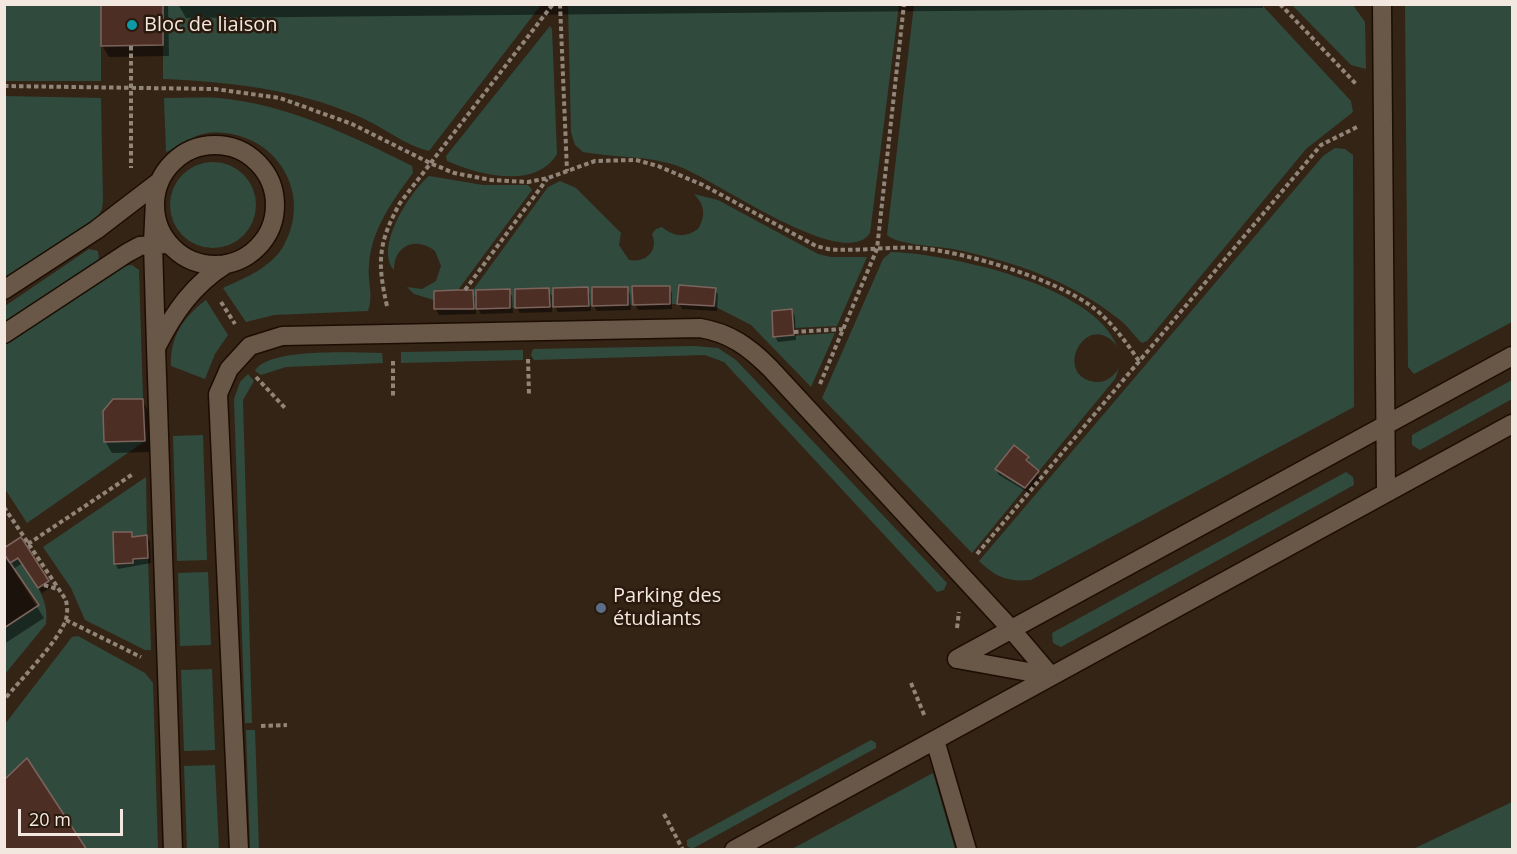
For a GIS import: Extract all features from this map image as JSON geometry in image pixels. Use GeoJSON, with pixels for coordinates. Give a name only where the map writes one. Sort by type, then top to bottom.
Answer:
{"type":"FeatureCollection","features":[{"type":"Feature","properties":{"kind":"lane"},"geometry":{"type":"LineString","coordinates":[[1382,4],[1386,493]]}},
{"type":"Feature","properties":{"kind":"lane"},"geometry":{"type":"LineString","coordinates":[[156,347],[170,319],[188,296],[226,264],[244,258],[260,246],[270,230],[275,212],[275,193],[268,175],[248,155],[222,145],[203,146],[185,152],[170,164],[160,181],[155,200],[153,244],[156,347],[173,849]]}},
{"type":"Feature","properties":{"kind":"lane"},"geometry":{"type":"LineString","coordinates":[[4,290],[96,230],[160,181]]}},
{"type":"Feature","properties":{"kind":"lane"},"geometry":{"type":"LineString","coordinates":[[155,200],[157,219],[164,237],[174,248],[194,261],[226,264]]}},
{"type":"Feature","properties":{"kind":"lane"},"geometry":{"type":"LineString","coordinates":[[4,334],[127,253],[153,244],[174,248]]}},
{"type":"Feature","properties":{"kind":"lane"},"geometry":{"type":"LineString","coordinates":[[239,849],[218,394],[229,369],[250,346],[282,336],[700,327],[719,331],[736,339],[754,352],[1011,629],[1051,676]]}},
{"type":"Feature","properties":{"kind":"lane"},"geometry":{"type":"LineString","coordinates":[[1051,676],[957,659],[1512,356]]}},
{"type":"Feature","properties":{"kind":"lane"},"geometry":{"type":"LineString","coordinates":[[734,849],[1512,424]]}},
{"type":"Feature","properties":{"kind":"lane"},"geometry":{"type":"LineString","coordinates":[[935,740],[967,849]]}},
{"type":"Feature","properties":{"kind":"path"},"geometry":{"type":"LineString","coordinates":[[393,397],[393,334],[379,271],[380,249],[384,234],[400,203],[553,4]]}},
{"type":"Feature","properties":{"kind":"path"},"geometry":{"type":"LineString","coordinates":[[560,4],[567,171]]}},
{"type":"Feature","properties":{"kind":"path"},"geometry":{"type":"LineString","coordinates":[[808,410],[877,249],[904,4]]}},
{"type":"Feature","properties":{"kind":"path"},"geometry":{"type":"LineString","coordinates":[[954,635],[959,624],[960,574],[1321,145],[1384,114],[1280,4]]}},
{"type":"Feature","properties":{"kind":"path"},"geometry":{"type":"LineString","coordinates":[[4,86],[215,89],[280,98],[352,124],[454,173],[492,180],[528,182],[548,178],[595,161],[615,159],[658,166],[722,194],[816,246],[841,251],[920,248],[947,252],[997,265],[1046,282],[1094,308],[1120,332],[1139,361]]}},
{"type":"Feature","properties":{"kind":"path"},"geometry":{"type":"LineString","coordinates":[[465,290],[548,178]]}},
{"type":"Feature","properties":{"kind":"path"},"geometry":{"type":"LineString","coordinates":[[794,332],[843,329]]}},
{"type":"Feature","properties":{"kind":"path"},"geometry":{"type":"LineString","coordinates":[[528,331],[528,395]]}},
{"type":"Feature","properties":{"kind":"path"},"geometry":{"type":"LineString","coordinates":[[239,358],[285,408]]}},
{"type":"Feature","properties":{"kind":"path"},"geometry":{"type":"LineString","coordinates":[[28,544],[160,456]]}},
{"type":"Feature","properties":{"kind":"path"},"geometry":{"type":"LineString","coordinates":[[4,507],[66,600],[66,620],[4,700]]}},
{"type":"Feature","properties":{"kind":"path"},"geometry":{"type":"LineString","coordinates":[[44,585],[58,589]]}},
{"type":"Feature","properties":{"kind":"path"},"geometry":{"type":"LineString","coordinates":[[911,683],[935,740]]}},
{"type":"Feature","properties":{"kind":"path"},"geometry":{"type":"LineString","coordinates":[[664,814],[683,849]]}},
{"type":"Feature","properties":{"kind":"green space"},"geometry":{"type":"Polygon","coordinates":[[[5,4],[101,5],[101,81],[5,81],[5,4]]]}},
{"type":"Feature","properties":{"kind":"green space"},"geometry":{"type":"Polygon","coordinates":[[[163,5],[541,5],[429,151],[358,116],[311,99],[262,88],[163,79],[163,5]]]}},
{"type":"Feature","properties":{"kind":"green space"},"geometry":{"type":"Polygon","coordinates":[[[568,5],[899,5],[870,233],[856,242],[834,241],[808,233],[778,219],[678,166],[642,158],[583,152],[575,145],[571,132],[568,5]]]}},
{"type":"Feature","properties":{"kind":"green space"},"geometry":{"type":"Polygon","coordinates":[[[914,5],[1262,5],[1351,101],[1353,112],[1306,149],[1147,341],[1142,343],[1123,322],[1102,306],[1041,274],[975,254],[908,243],[887,235],[914,5]]]}},
{"type":"Feature","properties":{"kind":"green space"},"geometry":{"type":"Polygon","coordinates":[[[1292,5],[1353,5],[1365,22],[1366,69],[1351,65],[1292,5]]]}},
{"type":"Feature","properties":{"kind":"green space"},"geometry":{"type":"Polygon","coordinates":[[[1405,5],[1512,5],[1512,322],[1414,374],[1408,367],[1405,5]]]}},
{"type":"Feature","properties":{"kind":"green space"},"geometry":{"type":"Polygon","coordinates":[[[550,26],[552,29],[557,154],[547,165],[521,176],[475,171],[447,161],[446,156],[550,26]]]}},
{"type":"Feature","properties":{"kind":"green space"},"geometry":{"type":"Polygon","coordinates":[[[5,96],[101,98],[103,201],[102,209],[95,222],[5,282],[5,96]]]}},
{"type":"Feature","properties":{"kind":"green space"},"geometry":{"type":"Polygon","coordinates":[[[164,98],[219,98],[269,107],[318,123],[412,166],[413,173],[384,216],[374,240],[369,265],[370,305],[368,311],[274,315],[246,322],[223,288],[264,267],[283,247],[292,225],[294,204],[290,184],[282,166],[268,151],[251,140],[231,134],[202,134],[166,152],[164,98]]]}},
{"type":"Feature","properties":{"kind":"green space"},"geometry":{"type":"Polygon","coordinates":[[[1335,148],[1345,149],[1353,155],[1354,407],[1031,580],[1015,580],[996,575],[979,561],[1323,156],[1335,148]]]}},
{"type":"Feature","properties":{"kind":"green space"},"geometry":{"type":"Polygon","coordinates":[[[213,162],[237,169],[249,181],[256,205],[249,229],[237,241],[213,248],[189,241],[177,229],[170,205],[177,181],[189,169],[213,162]]]}},
{"type":"Feature","properties":{"kind":"green space"},"geometry":{"type":"Polygon","coordinates":[[[429,176],[483,185],[528,185],[532,190],[458,290],[435,291],[434,300],[414,294],[407,287],[422,289],[436,281],[441,266],[435,251],[421,244],[407,246],[398,254],[394,270],[389,260],[388,248],[391,234],[404,207],[429,176]]]}},
{"type":"Feature","properties":{"kind":"green space"},"geometry":{"type":"Polygon","coordinates":[[[560,181],[576,188],[621,233],[619,245],[629,260],[641,260],[649,255],[654,246],[652,234],[656,229],[662,227],[671,233],[680,235],[689,234],[698,229],[703,211],[694,194],[718,200],[818,254],[831,257],[867,257],[837,326],[793,328],[792,310],[772,311],[774,337],[835,333],[811,387],[751,325],[714,306],[715,288],[679,285],[677,304],[670,304],[669,286],[633,286],[633,305],[628,305],[628,287],[592,287],[592,306],[553,288],[553,307],[550,307],[549,289],[515,289],[515,308],[510,308],[510,289],[476,290],[476,309],[474,309],[473,290],[548,187],[560,181]]]}},
{"type":"Feature","properties":{"kind":"green space"},"geometry":{"type":"Polygon","coordinates":[[[89,249],[98,251],[99,260],[5,322],[5,306],[89,249]]]}},
{"type":"Feature","properties":{"kind":"green space"},"geometry":{"type":"Polygon","coordinates":[[[891,252],[948,259],[982,267],[1051,290],[1080,306],[1103,325],[1117,346],[1105,336],[1094,334],[1085,339],[1078,348],[1075,358],[1076,369],[1083,377],[1096,382],[1103,381],[1119,368],[1115,379],[1039,471],[1026,460],[1029,457],[1013,445],[995,469],[1025,488],[972,553],[822,398],[883,259],[891,252]]]}},
{"type":"Feature","properties":{"kind":"green space"},"geometry":{"type":"Polygon","coordinates":[[[132,265],[139,270],[143,399],[113,399],[103,411],[104,441],[145,441],[27,523],[5,489],[5,345],[123,266],[132,265]]]}},
{"type":"Feature","properties":{"kind":"green space"},"geometry":{"type":"Polygon","coordinates":[[[206,300],[228,335],[215,354],[205,379],[171,366],[171,356],[180,328],[191,313],[206,300]]]}},
{"type":"Feature","properties":{"kind":"green space"},"geometry":{"type":"Polygon","coordinates":[[[694,346],[718,348],[736,360],[947,583],[944,590],[937,592],[724,362],[705,355],[534,360],[531,355],[533,349],[694,346]]]}},
{"type":"Feature","properties":{"kind":"green space"},"geometry":{"type":"Polygon","coordinates":[[[523,350],[523,360],[401,363],[401,352],[523,350]]]}},
{"type":"Feature","properties":{"kind":"green space"},"geometry":{"type":"Polygon","coordinates":[[[334,352],[382,353],[383,363],[286,367],[261,375],[255,371],[263,363],[294,355],[334,352]]]}},
{"type":"Feature","properties":{"kind":"green space"},"geometry":{"type":"Polygon","coordinates":[[[248,374],[254,381],[243,400],[252,723],[245,723],[234,399],[240,382],[248,374]]]}},
{"type":"Feature","properties":{"kind":"green space"},"geometry":{"type":"Polygon","coordinates":[[[1512,380],[1512,399],[1420,450],[1412,445],[1412,435],[1512,380]]]}},
{"type":"Feature","properties":{"kind":"green space"},"geometry":{"type":"Polygon","coordinates":[[[203,435],[207,560],[177,561],[173,436],[203,435]]]}},
{"type":"Feature","properties":{"kind":"green space"},"geometry":{"type":"Polygon","coordinates":[[[1346,472],[1353,477],[1354,485],[1061,647],[1053,643],[1052,633],[1346,472]]]}},
{"type":"Feature","properties":{"kind":"green space"},"geometry":{"type":"Polygon","coordinates":[[[146,477],[147,535],[132,537],[132,532],[113,533],[114,564],[148,558],[151,650],[145,650],[85,620],[71,588],[43,547],[146,477]]]}},
{"type":"Feature","properties":{"kind":"green space"},"geometry":{"type":"Polygon","coordinates":[[[18,558],[43,597],[47,615],[46,624],[5,674],[5,628],[39,605],[10,563],[18,558]]]}},
{"type":"Feature","properties":{"kind":"green space"},"geometry":{"type":"Polygon","coordinates":[[[208,572],[211,645],[180,646],[178,573],[208,572]]]}},
{"type":"Feature","properties":{"kind":"green space"},"geometry":{"type":"Polygon","coordinates":[[[78,636],[145,673],[153,683],[158,849],[87,849],[27,758],[5,780],[5,724],[72,637],[78,636]]]}},
{"type":"Feature","properties":{"kind":"green space"},"geometry":{"type":"Polygon","coordinates":[[[212,669],[215,750],[184,751],[181,670],[212,669]]]}},
{"type":"Feature","properties":{"kind":"green space"},"geometry":{"type":"Polygon","coordinates":[[[246,730],[255,730],[259,849],[250,849],[246,730]]]}},
{"type":"Feature","properties":{"kind":"green space"},"geometry":{"type":"Polygon","coordinates":[[[871,740],[876,743],[876,748],[692,849],[687,846],[687,840],[871,740]]]}},
{"type":"Feature","properties":{"kind":"green space"},"geometry":{"type":"Polygon","coordinates":[[[215,765],[219,849],[187,849],[184,766],[215,765]]]}},
{"type":"Feature","properties":{"kind":"green space"},"geometry":{"type":"Polygon","coordinates":[[[933,773],[955,849],[792,849],[933,773]]]}},
{"type":"Feature","properties":{"kind":"green space"},"geometry":{"type":"Polygon","coordinates":[[[1512,802],[1512,849],[1413,849],[1512,802]]]}},
{"type":"Feature","properties":{"kind":"building","name":"Bloc de liaison"},"geometry":{"type":"Polygon","coordinates":[[[101,4],[163,4],[163,45],[101,46],[101,4]]]}},
{"type":"Feature","properties":{"kind":"building"},"geometry":{"type":"Polygon","coordinates":[[[679,285],[716,288],[714,306],[677,304],[679,285]]]}},
{"type":"Feature","properties":{"kind":"building"},"geometry":{"type":"Polygon","coordinates":[[[632,286],[670,286],[670,304],[633,305],[632,286]]]}},
{"type":"Feature","properties":{"kind":"building"},"geometry":{"type":"Polygon","coordinates":[[[588,287],[589,306],[553,307],[553,288],[588,287]]]}},
{"type":"Feature","properties":{"kind":"building"},"geometry":{"type":"Polygon","coordinates":[[[592,287],[628,287],[628,305],[592,306],[592,287]]]}},
{"type":"Feature","properties":{"kind":"building"},"geometry":{"type":"Polygon","coordinates":[[[549,288],[550,307],[515,308],[515,289],[549,288]]]}},
{"type":"Feature","properties":{"kind":"building"},"geometry":{"type":"Polygon","coordinates":[[[510,289],[510,308],[476,309],[476,290],[510,289]]]}},
{"type":"Feature","properties":{"kind":"building"},"geometry":{"type":"Polygon","coordinates":[[[473,290],[474,309],[434,309],[434,291],[473,290]]]}},
{"type":"Feature","properties":{"kind":"building"},"geometry":{"type":"Polygon","coordinates":[[[792,309],[794,335],[773,337],[772,311],[792,309]]]}},
{"type":"Feature","properties":{"kind":"building"},"geometry":{"type":"Polygon","coordinates":[[[113,399],[143,399],[145,441],[104,442],[103,411],[113,399]]]}},
{"type":"Feature","properties":{"kind":"building"},"geometry":{"type":"Polygon","coordinates":[[[1014,445],[1029,457],[1026,460],[1039,471],[1025,488],[995,469],[1014,445]]]}},
{"type":"Feature","properties":{"kind":"building"},"geometry":{"type":"Polygon","coordinates":[[[113,532],[132,532],[132,537],[147,535],[148,558],[133,559],[133,563],[114,564],[113,532]]]}},
{"type":"Feature","properties":{"kind":"building"},"geometry":{"type":"Polygon","coordinates":[[[21,537],[49,581],[38,588],[18,558],[10,563],[4,554],[4,548],[21,537]]]}},
{"type":"Feature","properties":{"kind":"building"},"geometry":{"type":"Polygon","coordinates":[[[4,554],[39,605],[4,628],[4,554]]]}},
{"type":"Feature","properties":{"kind":"building"},"geometry":{"type":"Polygon","coordinates":[[[4,554],[39,605],[4,628],[4,554]]]}},
{"type":"Feature","properties":{"kind":"building"},"geometry":{"type":"Polygon","coordinates":[[[27,758],[87,850],[4,850],[4,780],[27,758]]]}},
{"type":"Feature","properties":{"kind":"place","name":"Bloc de liaison"},"geometry":{"type":"Point","coordinates":[132,25]}},
{"type":"Feature","properties":{"kind":"place","name":"Parking des étudiants"},"geometry":{"type":"Point","coordinates":[601,608]}}]}
